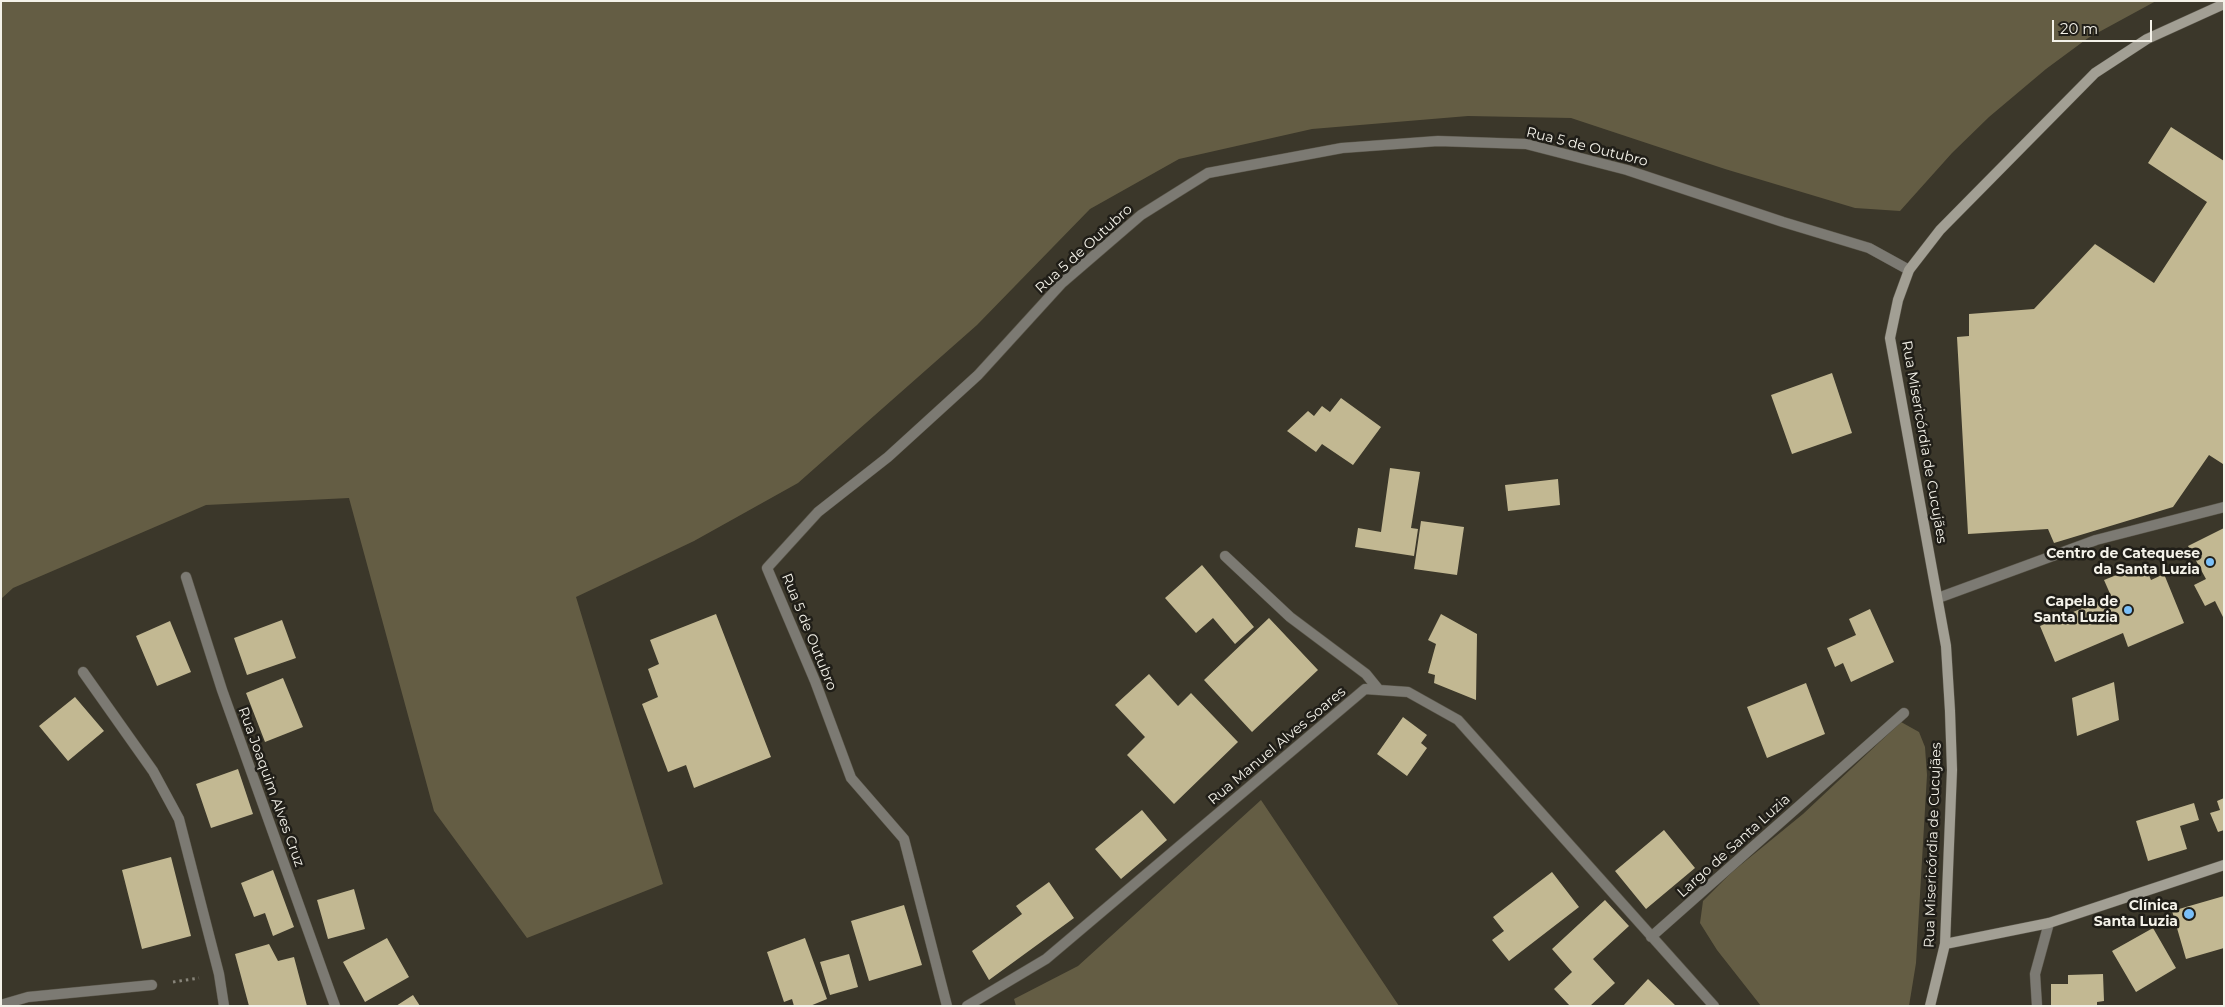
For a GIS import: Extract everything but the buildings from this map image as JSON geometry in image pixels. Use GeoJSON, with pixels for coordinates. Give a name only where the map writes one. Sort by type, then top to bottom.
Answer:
{"type":"FeatureCollection","features":[{"type":"Feature","properties":{"kind":"main road","name":"Rua Misericórdia de Cucujães"},"geometry":{"type":"LineString","coordinates":[[1930,1006],[1946,944],[1952,770],[1946,646],[1890,338],[1898,300],[1909,270],[1940,230],[2095,73],[2147,38],[2224,4]]}},
{"type":"Feature","properties":{"kind":"main road"},"geometry":{"type":"LineString","coordinates":[[1946,944],[2049,923],[2224,865]]}},
{"type":"Feature","properties":{"kind":"street","name":"Rua 5 de Outubro"},"geometry":{"type":"LineString","coordinates":[[947,1006],[904,839],[851,778],[815,681],[767,568],[818,512],[888,457],[971,382],[1062,283],[1141,215],[1208,173],[1342,148],[1438,141],[1526,144],[1627,170],[1783,222],[1869,248],[1909,270]]}},
{"type":"Feature","properties":{"kind":"street"},"geometry":{"type":"LineString","coordinates":[[1938,598],[2096,540],[2224,507]]}},
{"type":"Feature","properties":{"kind":"street"},"geometry":{"type":"LineString","coordinates":[[1225,556],[1290,617],[1366,674],[1379,690]]}},
{"type":"Feature","properties":{"kind":"street","name":"Rua Joaquim Alves Cruz"},"geometry":{"type":"LineString","coordinates":[[186,576],[222,690],[335,1006]]}},
{"type":"Feature","properties":{"kind":"street"},"geometry":{"type":"LineString","coordinates":[[83,672],[153,771],[179,820],[219,974],[224,1006]]}},
{"type":"Feature","properties":{"kind":"street","name":"Rua Manuel Alves Soares"},"geometry":{"type":"LineString","coordinates":[[968,1006],[1046,959],[1365,689],[1408,692],[1458,720],[1651,938]]}},
{"type":"Feature","properties":{"kind":"street","name":"Largo de Santa Luzia"},"geometry":{"type":"LineString","coordinates":[[1651,938],[1904,713]]}},
{"type":"Feature","properties":{"kind":"street"},"geometry":{"type":"LineString","coordinates":[[2037,1006],[2035,974],[2049,923]]}},
{"type":"Feature","properties":{"kind":"street"},"geometry":{"type":"LineString","coordinates":[[1651,938],[1714,1006]]}},
{"type":"Feature","properties":{"kind":"street"},"geometry":{"type":"LineString","coordinates":[[1,1005],[28,997],[152,985]]}},
{"type":"Feature","properties":{"kind":"path"},"geometry":{"type":"LineString","coordinates":[[152,985],[219,974]]}},
{"type":"Feature","properties":{"kind":"shaded area"},"geometry":{"type":"Polygon","coordinates":[[[1,1],[2156,1],[2088,38],[2046,69],[1989,117],[1952,153],[1900,211],[1855,208],[1725,169],[1571,118],[1468,116],[1312,129],[1179,159],[1090,209],[977,325],[798,483],[694,541],[576,597],[663,884],[527,938],[434,811],[349,498],[206,505],[13,588],[1,599],[1,1]]]}},
{"type":"Feature","properties":{"kind":"shaded area"},"geometry":{"type":"Polygon","coordinates":[[[1901,722],[1919,732],[1925,747],[1927,775],[1916,963],[1909,1006],[1761,1006],[1717,950],[1700,923],[1703,901],[1732,872],[1803,814],[1901,722]]]}},
{"type":"Feature","properties":{"kind":"shaded area"},"geometry":{"type":"Polygon","coordinates":[[[1261,800],[1399,1006],[1016,1006],[1014,999],[1078,966],[1261,800]]]}},
{"type":"Feature","properties":{"kind":"place","name":"Centro de Catequese da Santa Luzia"},"geometry":{"type":"Point","coordinates":[2210,562]}},
{"type":"Feature","properties":{"kind":"place","name":"Capela de Santa Luzia"},"geometry":{"type":"Point","coordinates":[2128,610]}},
{"type":"Feature","properties":{"kind":"place","name":"Clínica Santa Luzia"},"geometry":{"type":"Point","coordinates":[2189,914]}}]}
